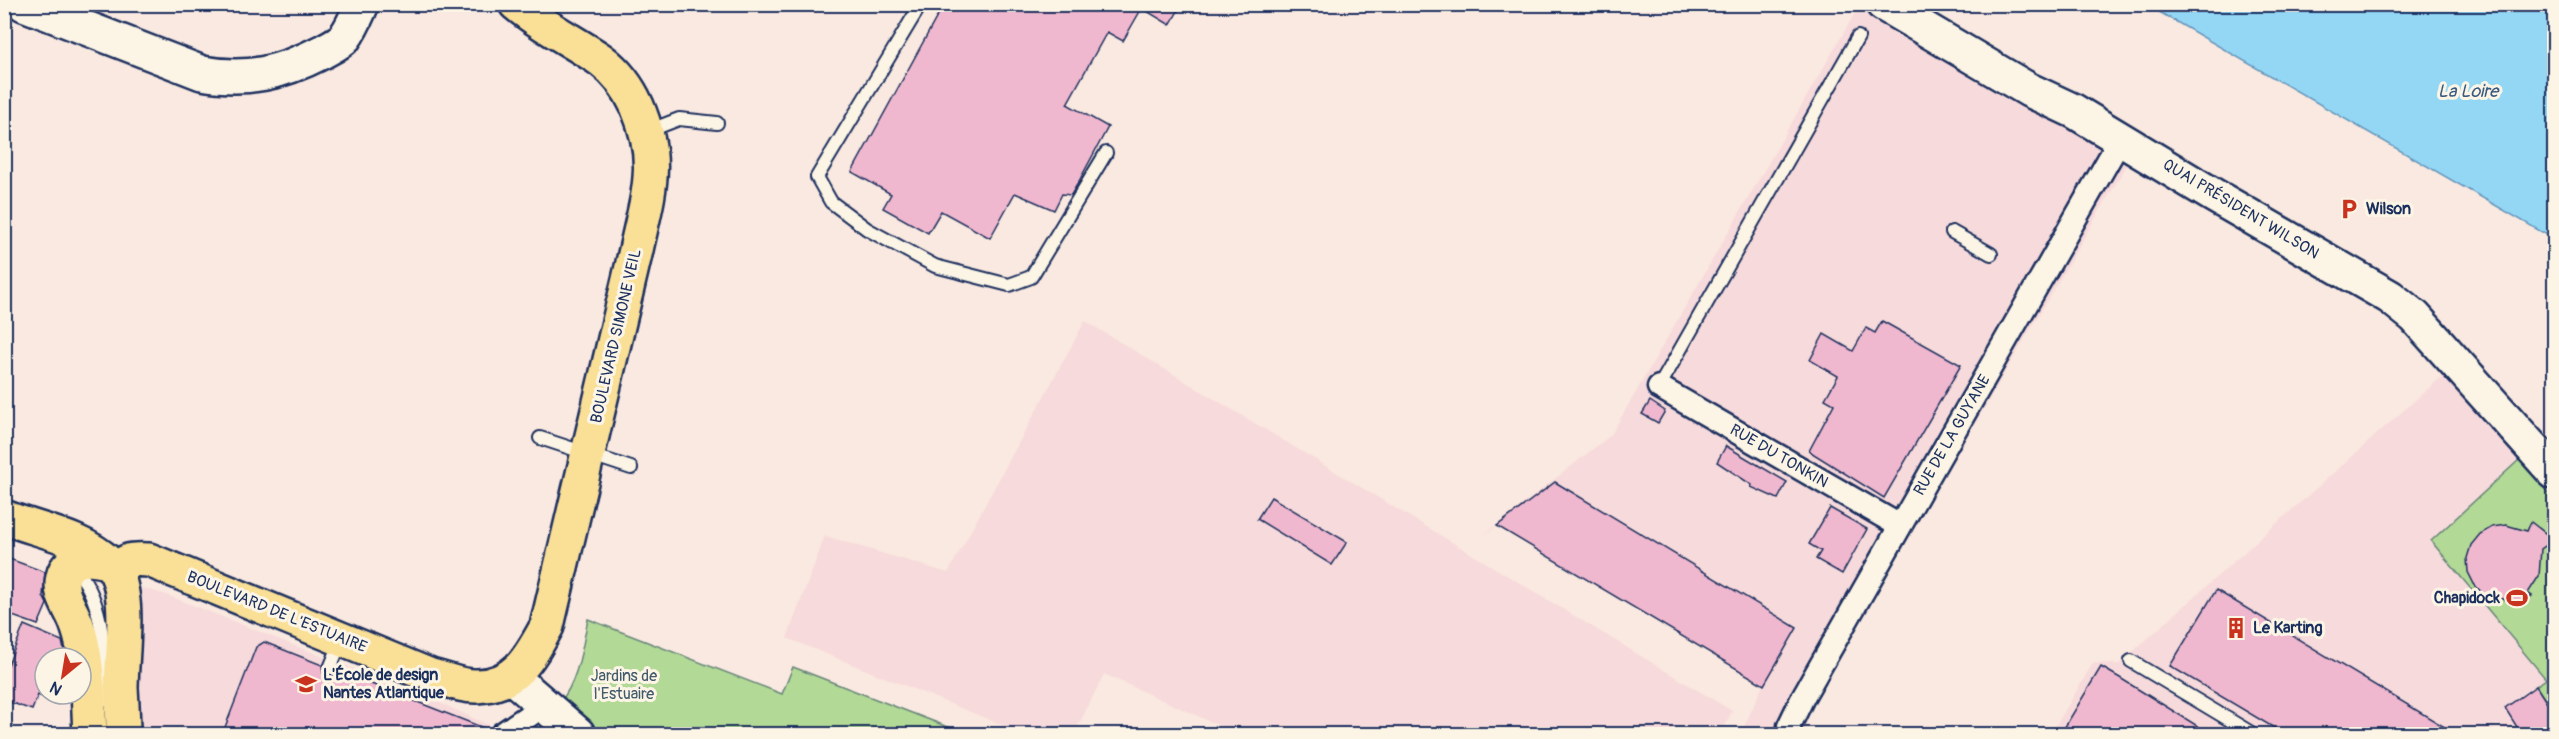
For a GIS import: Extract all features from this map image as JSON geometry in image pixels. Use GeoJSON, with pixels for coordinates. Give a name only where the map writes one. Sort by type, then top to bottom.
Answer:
{"type":"FeatureCollection","features":[{"type":"Feature","properties":{"kind":"main road"},"geometry":{"type":"LineString","coordinates":[[24,4],[202,73],[231,78],[260,75],[294,66],[345,39],[362,4]]}},
{"type":"Feature","properties":{"kind":"main road","name":"BOULEVARD SIMONE VEIL"},"geometry":{"type":"LineString","coordinates":[[512,677],[533,652],[547,626],[649,189],[652,154],[648,131],[629,88],[603,62],[516,4]]}},
{"type":"Feature","properties":{"kind":"main road","name":"QUAI PRÉSIDENT WILSON"},"geometry":{"type":"LineString","coordinates":[[1883,4],[2029,90],[2074,111],[2121,138],[2213,195],[2390,297],[2415,317],[2554,472]]}},
{"type":"Feature","properties":{"kind":"main road"},"geometry":{"type":"LineString","coordinates":[[36,526],[71,540],[113,568],[123,605],[106,727],[81,641],[62,588],[64,573],[36,526]]}},
{"type":"Feature","properties":{"kind":"main road"},"geometry":{"type":"LineString","coordinates":[[43,541],[113,568]]}},
{"type":"Feature","properties":{"kind":"main road","name":"BOULEVARD DE L'ESTUAIRE"},"geometry":{"type":"LineString","coordinates":[[113,568],[131,559],[149,560],[336,653],[475,687],[512,677]]}},
{"type":"Feature","properties":{"kind":"main road"},"geometry":{"type":"LineString","coordinates":[[512,677],[578,735]]}},
{"type":"Feature","properties":{"kind":"street","name":"RUE DE LA GUYANE"},"geometry":{"type":"LineString","coordinates":[[1789,735],[1789,726],[1796,711],[2121,138]]}},
{"type":"Feature","properties":{"kind":"street","name":"RUE DU TONKIN"},"geometry":{"type":"LineString","coordinates":[[1659,387],[1900,526]]}},
{"type":"Feature","properties":{"kind":"street"},"geometry":{"type":"LineString","coordinates":[[502,735],[543,706]]}},
{"type":"Feature","properties":{"kind":"lane"},"geometry":{"type":"LineString","coordinates":[[921,4],[817,177],[831,202],[867,229],[935,266],[1009,285],[1031,277],[1106,153]]}},
{"type":"Feature","properties":{"kind":"lane"},"geometry":{"type":"LineString","coordinates":[[1659,387],[1858,37]]}},
{"type":"Feature","properties":{"kind":"lane"},"geometry":{"type":"LineString","coordinates":[[648,131],[679,118],[717,123]]}},
{"type":"Feature","properties":{"kind":"lane"},"geometry":{"type":"LineString","coordinates":[[1952,232],[1991,254]]}},
{"type":"Feature","properties":{"kind":"lane"},"geometry":{"type":"LineString","coordinates":[[540,438],[631,468]]}},
{"type":"Feature","properties":{"kind":"lane"},"geometry":{"type":"LineString","coordinates":[[2131,661],[2253,735]]}},
{"type":"Feature","properties":{"kind":"shaded area"},"geometry":{"type":"Polygon","coordinates":[[[1858,8],[2129,161],[1808,708],[1806,729],[1815,734],[1741,734],[1763,685],[1497,526],[1481,537],[1611,435],[1858,8]]]}},
{"type":"Feature","properties":{"kind":"shaded area"},"geometry":{"type":"Polygon","coordinates":[[[1085,321],[1732,711],[1721,734],[1238,734],[1104,674],[1074,734],[1025,734],[787,638],[825,536],[948,573],[1085,321]]]}},
{"type":"Feature","properties":{"kind":"shaded area"},"geometry":{"type":"Polygon","coordinates":[[[2447,372],[2554,486],[2554,656],[2546,679],[2536,686],[2554,713],[2554,734],[2506,734],[2497,724],[2488,734],[2051,734],[2093,663],[2119,664],[2447,372]]]}},
{"type":"Feature","properties":{"kind":"shaded area"},"geometry":{"type":"Polygon","coordinates":[[[142,588],[167,595],[447,706],[497,729],[496,734],[140,734],[138,675],[142,588]]]}},
{"type":"Feature","properties":{"kind":"green space","name":"Chapidock"},"geometry":{"type":"Polygon","coordinates":[[[2520,459],[2554,499],[2554,713],[2536,686],[2546,679],[2431,541],[2520,459]]]}},
{"type":"Feature","properties":{"kind":"green space","name":"Jardins de l'Estuaire"},"geometry":{"type":"Polygon","coordinates":[[[588,619],[782,694],[793,667],[966,734],[594,734],[559,704],[575,675],[588,619]]]}},
{"type":"Feature","properties":{"kind":"water","name":"La Loire"},"geometry":{"type":"Polygon","coordinates":[[[2147,5],[2554,5],[2554,239],[2147,5]]]}},
{"type":"Feature","properties":{"kind":"building"},"geometry":{"type":"Polygon","coordinates":[[[944,4],[1182,4],[1170,25],[1142,8],[1123,41],[1107,32],[1067,104],[1108,127],[1078,183],[1071,195],[1062,194],[1054,210],[1015,193],[990,238],[941,211],[928,233],[883,208],[891,194],[852,172],[944,4]]]}},
{"type":"Feature","properties":{"kind":"building"},"geometry":{"type":"Polygon","coordinates":[[[1882,321],[1961,365],[1884,498],[1809,451],[1834,404],[1825,399],[1838,376],[1810,360],[1824,334],[1853,351],[1866,328],[1875,333],[1882,321]]]}},
{"type":"Feature","properties":{"kind":"building"},"geometry":{"type":"Polygon","coordinates":[[[1650,401],[1665,411],[1658,423],[1642,414],[1650,401]]]}},
{"type":"Feature","properties":{"kind":"building"},"geometry":{"type":"Polygon","coordinates":[[[1726,446],[1787,482],[1778,499],[1751,487],[1752,485],[1717,462],[1726,446]]]}},
{"type":"Feature","properties":{"kind":"building"},"geometry":{"type":"Polygon","coordinates":[[[1555,482],[1797,628],[1764,685],[1497,526],[1555,482]]]}},
{"type":"Feature","properties":{"kind":"building"},"geometry":{"type":"Polygon","coordinates":[[[1271,497],[1347,542],[1332,565],[1257,519],[1271,497]]]}},
{"type":"Feature","properties":{"kind":"building"},"geometry":{"type":"Polygon","coordinates":[[[1830,508],[1867,529],[1842,574],[1816,559],[1821,551],[1809,544],[1830,508]]]}},
{"type":"Feature","properties":{"kind":"building"},"geometry":{"type":"Polygon","coordinates":[[[2531,522],[2554,540],[2541,549],[2539,576],[2528,593],[2532,596],[2519,603],[2483,594],[2474,584],[2468,572],[2467,558],[2471,545],[2480,534],[2492,527],[2506,525],[2527,531],[2531,522]]]}},
{"type":"Feature","properties":{"kind":"building"},"geometry":{"type":"Polygon","coordinates":[[[4,557],[45,572],[43,596],[47,604],[38,625],[4,613],[4,557]]]}},
{"type":"Feature","properties":{"kind":"building","name":"Le Karting"},"geometry":{"type":"Polygon","coordinates":[[[2216,590],[2458,735],[2286,735],[2170,666],[2216,590]]]}},
{"type":"Feature","properties":{"kind":"building"},"geometry":{"type":"Polygon","coordinates":[[[24,625],[62,641],[63,646],[33,646],[32,710],[4,700],[4,675],[24,625]]]}},
{"type":"Feature","properties":{"kind":"building","name":"L'École de design Nantes Atlantique"},"geometry":{"type":"Polygon","coordinates":[[[264,642],[322,665],[323,673],[327,676],[335,675],[338,671],[489,730],[489,735],[222,735],[256,647],[264,642]]]}},
{"type":"Feature","properties":{"kind":"building"},"geometry":{"type":"Polygon","coordinates":[[[2101,667],[2120,678],[2212,735],[2060,735],[2101,667]]]}},
{"type":"Feature","properties":{"kind":"building"},"geometry":{"type":"Polygon","coordinates":[[[2536,686],[2554,714],[2554,735],[2522,735],[2505,708],[2536,686]]]}},
{"type":"Feature","properties":{"kind":"place","name":"Wilson"},"geometry":{"type":"Point","coordinates":[2349,209]}},
{"type":"Feature","properties":{"kind":"place","name":"Chapidock"},"geometry":{"type":"Point","coordinates":[2517,598]}},
{"type":"Feature","properties":{"kind":"place","name":"Le Karting"},"geometry":{"type":"Point","coordinates":[2236,628]}},
{"type":"Feature","properties":{"kind":"place","name":"L'École de design Nantes Atlantique"},"geometry":{"type":"Point","coordinates":[306,684]}}]}
